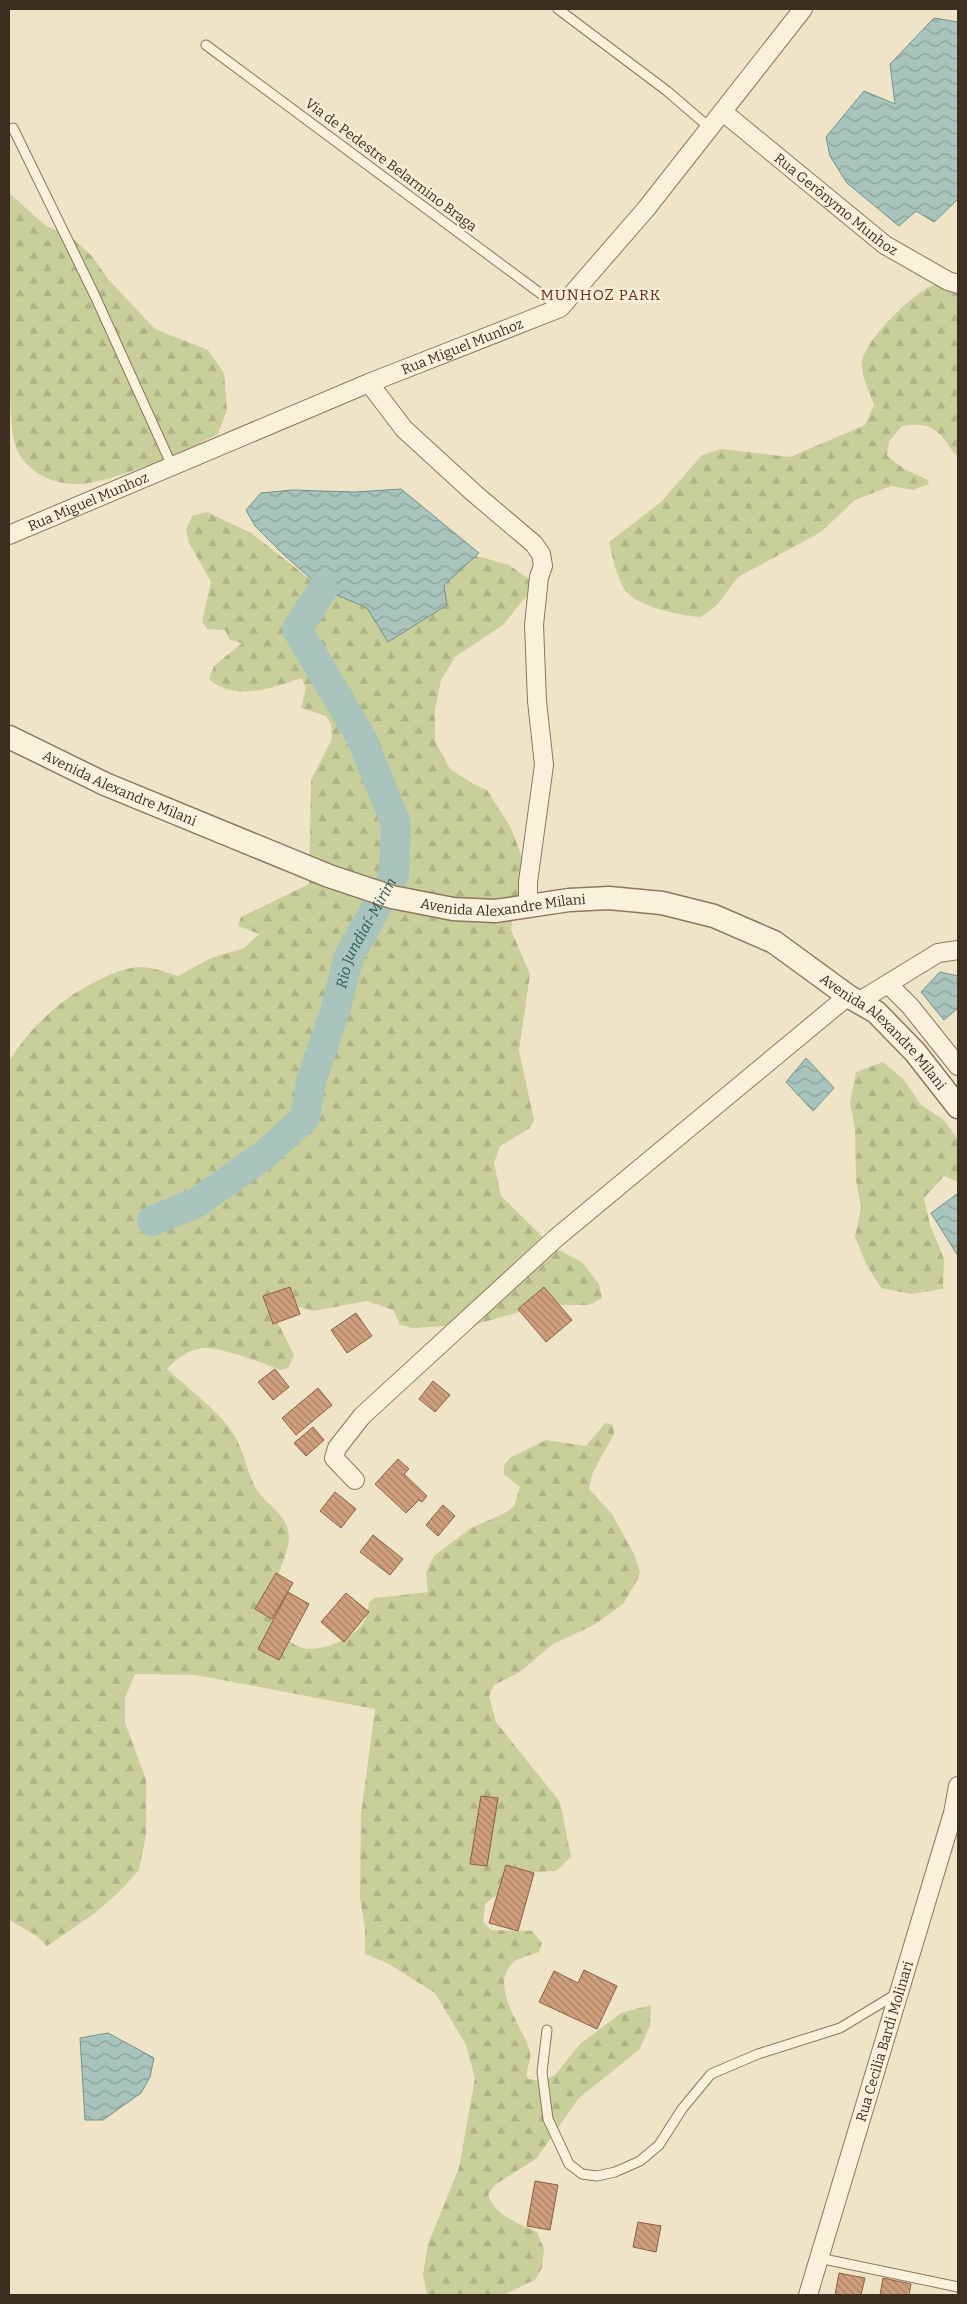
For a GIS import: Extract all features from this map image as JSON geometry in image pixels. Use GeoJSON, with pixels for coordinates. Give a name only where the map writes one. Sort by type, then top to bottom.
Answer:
{"type":"FeatureCollection","features":[{"type":"Feature","properties":{"kind":"street","name":"Rua Miguel Munhoz"},"geometry":{"type":"LineString","coordinates":[[9,535],[369,384],[560,308],[646,209],[803,9]]}},
{"type":"Feature","properties":{"kind":"street","name":"Rua Gerônymo Munhoz"},"geometry":{"type":"LineString","coordinates":[[723,112],[885,245],[948,281],[958,284]]}},
{"type":"Feature","properties":{"kind":"street"},"geometry":{"type":"LineString","coordinates":[[369,384],[404,429],[475,494],[534,544],[541,554],[543,566],[538,577],[534,625],[537,701],[544,765],[528,882],[528,904]]}},
{"type":"Feature","properties":{"kind":"street","name":"Avenida Alexandre Milani"},"geometry":{"type":"LineString","coordinates":[[9,737],[105,784],[329,876],[392,897],[452,909],[495,911],[528,904],[609,898],[662,903],[714,916],[774,942],[876,1012],[915,1052],[958,1107]]}},
{"type":"Feature","properties":{"kind":"street"},"geometry":{"type":"LineString","coordinates":[[355,1480],[334,1458],[337,1448],[362,1416],[556,1238],[853,998],[888,984],[938,953],[958,950]]}},
{"type":"Feature","properties":{"kind":"street"},"geometry":{"type":"LineString","coordinates":[[888,984],[910,1006],[958,1066]]}},
{"type":"Feature","properties":{"kind":"street","name":"Rua Cecilia Bardi Molinari"},"geometry":{"type":"LineString","coordinates":[[808,2295],[953,1813],[958,1786]]}},
{"type":"Feature","properties":{"kind":"lane"},"geometry":{"type":"LineString","coordinates":[[558,9],[667,91],[710,128]]}},
{"type":"Feature","properties":{"kind":"lane","name":"Via de Pedestre Belarmino Braga"},"geometry":{"type":"LineString","coordinates":[[206,44],[560,308]]}},
{"type":"Feature","properties":{"kind":"lane"},"geometry":{"type":"LineString","coordinates":[[13,128],[95,296],[172,466]]}},
{"type":"Feature","properties":{"kind":"lane"},"geometry":{"type":"LineString","coordinates":[[547,2030],[542,2072],[548,2119],[569,2164],[582,2174],[598,2176],[615,2172],[640,2161],[659,2145],[682,2109],[711,2074],[758,2054],[840,2028],[898,1993]]}},
{"type":"Feature","properties":{"kind":"lane"},"geometry":{"type":"LineString","coordinates":[[819,2258],[958,2287]]}},
{"type":"Feature","properties":{"kind":"green space"},"geometry":{"type":"Polygon","coordinates":[[[9,193],[46,226],[70,236],[92,256],[108,279],[155,329],[208,350],[224,373],[227,410],[218,434],[147,466],[88,483],[73,484],[52,480],[33,470],[23,460],[18,452],[13,435],[9,389],[9,193]]]}},
{"type":"Feature","properties":{"kind":"green space"},"geometry":{"type":"Polygon","coordinates":[[[958,278],[958,455],[955,454],[939,434],[921,425],[902,426],[889,441],[887,456],[904,469],[928,480],[929,484],[913,490],[891,486],[855,500],[821,532],[738,577],[717,605],[701,617],[660,610],[639,601],[625,590],[617,573],[609,542],[661,502],[702,455],[721,449],[790,457],[865,425],[874,405],[862,368],[863,358],[868,347],[898,311],[920,293],[939,282],[958,278]]]}},
{"type":"Feature","properties":{"kind":"green space"},"geometry":{"type":"Polygon","coordinates":[[[207,512],[251,533],[315,583],[382,616],[444,586],[463,558],[470,554],[509,565],[536,584],[503,625],[455,657],[441,680],[435,710],[435,741],[450,769],[473,784],[487,790],[511,828],[525,866],[525,890],[513,914],[511,930],[530,974],[519,1051],[534,1120],[530,1128],[500,1146],[494,1163],[501,1196],[553,1247],[582,1262],[599,1284],[602,1298],[589,1305],[545,1305],[477,1324],[413,1328],[400,1325],[393,1310],[367,1301],[313,1311],[283,1302],[273,1313],[294,1355],[288,1368],[280,1370],[231,1353],[204,1348],[183,1355],[167,1369],[225,1422],[238,1442],[257,1490],[281,1516],[287,1526],[289,1533],[288,1547],[277,1581],[276,1595],[281,1625],[287,1637],[294,1644],[302,1648],[322,1648],[351,1635],[365,1620],[369,1602],[375,1598],[428,1592],[426,1572],[434,1556],[471,1528],[505,1513],[514,1506],[520,1487],[504,1474],[504,1465],[510,1458],[546,1440],[586,1446],[605,1423],[613,1425],[614,1434],[593,1472],[589,1489],[612,1514],[634,1554],[640,1571],[638,1579],[623,1604],[594,1625],[553,1644],[520,1672],[494,1685],[489,1696],[496,1722],[560,1802],[571,1857],[556,1871],[515,1873],[501,1892],[485,1904],[483,1922],[491,1930],[532,1931],[542,1943],[539,1952],[514,1962],[506,1972],[504,1983],[510,2008],[530,2052],[527,2072],[528,2079],[541,2081],[555,2075],[580,2044],[621,2013],[651,2005],[650,2026],[639,2050],[579,2098],[536,2159],[496,2184],[488,2194],[501,2213],[537,2232],[544,2249],[542,2268],[536,2279],[504,2295],[427,2295],[423,2274],[428,2244],[459,2168],[475,2078],[466,2045],[435,1993],[389,1964],[365,1954],[365,1928],[360,1897],[361,1814],[375,1709],[196,1675],[135,1674],[125,1698],[125,1723],[146,1779],[146,1835],[139,1870],[119,1892],[95,1913],[47,1946],[37,1936],[9,1920],[9,1061],[49,1013],[73,994],[87,986],[126,969],[136,967],[150,968],[178,976],[211,958],[244,948],[259,934],[238,926],[241,917],[309,884],[311,780],[332,739],[331,724],[326,716],[301,708],[306,688],[301,678],[279,686],[254,691],[230,690],[219,686],[209,679],[214,666],[242,643],[230,640],[225,630],[207,629],[202,622],[211,582],[189,543],[186,530],[192,516],[207,512]]]}},
{"type":"Feature","properties":{"kind":"green space"},"geometry":{"type":"Polygon","coordinates":[[[883,1062],[905,1081],[921,1105],[944,1120],[958,1140],[958,1182],[944,1176],[924,1198],[930,1225],[944,1259],[943,1289],[911,1294],[881,1288],[866,1264],[855,1237],[861,1207],[856,1180],[855,1129],[850,1102],[856,1072],[883,1062]]]}},
{"type":"Feature","properties":{"kind":"water"},"geometry":{"type":"Polygon","coordinates":[[[934,18],[958,22],[958,199],[934,222],[916,211],[899,226],[847,183],[830,156],[826,137],[864,91],[895,104],[890,64],[934,18]]]}},
{"type":"Feature","properties":{"kind":"water"},"geometry":{"type":"Polygon","coordinates":[[[401,489],[479,553],[444,585],[447,605],[388,642],[367,608],[323,589],[284,555],[255,526],[246,510],[261,493],[292,490],[355,492],[401,489]]]}},
{"type":"Feature","properties":{"kind":"water"},"geometry":{"type":"Polygon","coordinates":[[[940,972],[958,976],[958,1008],[944,1020],[921,992],[940,972]]]}},
{"type":"Feature","properties":{"kind":"water"},"geometry":{"type":"Polygon","coordinates":[[[806,1058],[834,1088],[813,1111],[786,1082],[806,1058]]]}},
{"type":"Feature","properties":{"kind":"water"},"geometry":{"type":"Polygon","coordinates":[[[958,1195],[958,1256],[931,1213],[958,1195]]]}},
{"type":"Feature","properties":{"kind":"water"},"geometry":{"type":"Polygon","coordinates":[[[108,2033],[154,2058],[150,2077],[141,2093],[103,2120],[85,2120],[80,2038],[108,2033]]]}},
{"type":"Feature","properties":{"kind":"building"},"geometry":{"type":"Polygon","coordinates":[[[290,1287],[300,1314],[273,1324],[263,1296],[290,1287]]]}},
{"type":"Feature","properties":{"kind":"building"},"geometry":{"type":"Polygon","coordinates":[[[544,1287],[572,1320],[546,1342],[518,1309],[544,1287]]]}},
{"type":"Feature","properties":{"kind":"building"},"geometry":{"type":"Polygon","coordinates":[[[356,1313],[372,1336],[347,1353],[331,1330],[356,1313]]]}},
{"type":"Feature","properties":{"kind":"building"},"geometry":{"type":"Polygon","coordinates":[[[275,1369],[289,1387],[273,1400],[258,1382],[275,1369]]]}},
{"type":"Feature","properties":{"kind":"building"},"geometry":{"type":"Polygon","coordinates":[[[433,1381],[450,1395],[435,1412],[419,1399],[433,1381]]]}},
{"type":"Feature","properties":{"kind":"building"},"geometry":{"type":"Polygon","coordinates":[[[318,1388],[332,1405],[296,1435],[282,1418],[318,1388]]]}},
{"type":"Feature","properties":{"kind":"building"},"geometry":{"type":"Polygon","coordinates":[[[313,1427],[324,1440],[306,1456],[294,1443],[313,1427]]]}},
{"type":"Feature","properties":{"kind":"building"},"geometry":{"type":"Polygon","coordinates":[[[398,1459],[409,1469],[404,1474],[427,1496],[422,1502],[419,1500],[406,1513],[375,1484],[398,1459]]]}},
{"type":"Feature","properties":{"kind":"building"},"geometry":{"type":"Polygon","coordinates":[[[335,1492],[356,1509],[341,1528],[320,1511],[335,1492]]]}},
{"type":"Feature","properties":{"kind":"building"},"geometry":{"type":"Polygon","coordinates":[[[443,1505],[455,1516],[438,1536],[426,1525],[443,1505]]]}},
{"type":"Feature","properties":{"kind":"building"},"geometry":{"type":"Polygon","coordinates":[[[373,1535],[403,1559],[390,1575],[360,1552],[373,1535]]]}},
{"type":"Feature","properties":{"kind":"building"},"geometry":{"type":"Polygon","coordinates":[[[276,1573],[293,1583],[272,1619],[255,1609],[276,1573]]]}},
{"type":"Feature","properties":{"kind":"building"},"geometry":{"type":"Polygon","coordinates":[[[288,1592],[309,1604],[279,1660],[258,1649],[288,1592]]]}},
{"type":"Feature","properties":{"kind":"building"},"geometry":{"type":"Polygon","coordinates":[[[346,1593],[369,1612],[344,1642],[321,1622],[346,1593]]]}},
{"type":"Feature","properties":{"kind":"building"},"geometry":{"type":"Polygon","coordinates":[[[481,1796],[498,1798],[487,1866],[470,1864],[481,1796]]]}},
{"type":"Feature","properties":{"kind":"building"},"geometry":{"type":"Polygon","coordinates":[[[506,1865],[534,1873],[518,1931],[489,1923],[506,1865]]]}},
{"type":"Feature","properties":{"kind":"building"},"geometry":{"type":"Polygon","coordinates":[[[584,1970],[617,1986],[597,2029],[539,2002],[554,1971],[578,1983],[584,1970]]]}},
{"type":"Feature","properties":{"kind":"building"},"geometry":{"type":"Polygon","coordinates":[[[535,2181],[558,2185],[550,2230],[527,2226],[535,2181]]]}},
{"type":"Feature","properties":{"kind":"building"},"geometry":{"type":"Polygon","coordinates":[[[638,2222],[661,2226],[656,2252],[633,2247],[638,2222]]]}},
{"type":"Feature","properties":{"kind":"building"},"geometry":{"type":"Polygon","coordinates":[[[839,2273],[865,2278],[861,2295],[835,2295],[839,2273]]]}},
{"type":"Feature","properties":{"kind":"building"},"geometry":{"type":"Polygon","coordinates":[[[883,2278],[911,2284],[909,2295],[880,2295],[883,2278]]]}},
{"type":"Feature","properties":{"kind":"waterway","name":"Rio Jundiaí-Mirim"},"geometry":{"type":"LineString","coordinates":[[152,1221],[196,1203],[263,1156],[305,1118],[311,1081],[335,1011],[349,956],[394,876],[396,824],[361,737],[297,629],[323,589]]}},
{"type":"Feature","properties":{"kind":"district","name":"MUNHOZ PARK"},"geometry":{"type":"Point","coordinates":[601,295]}}]}
